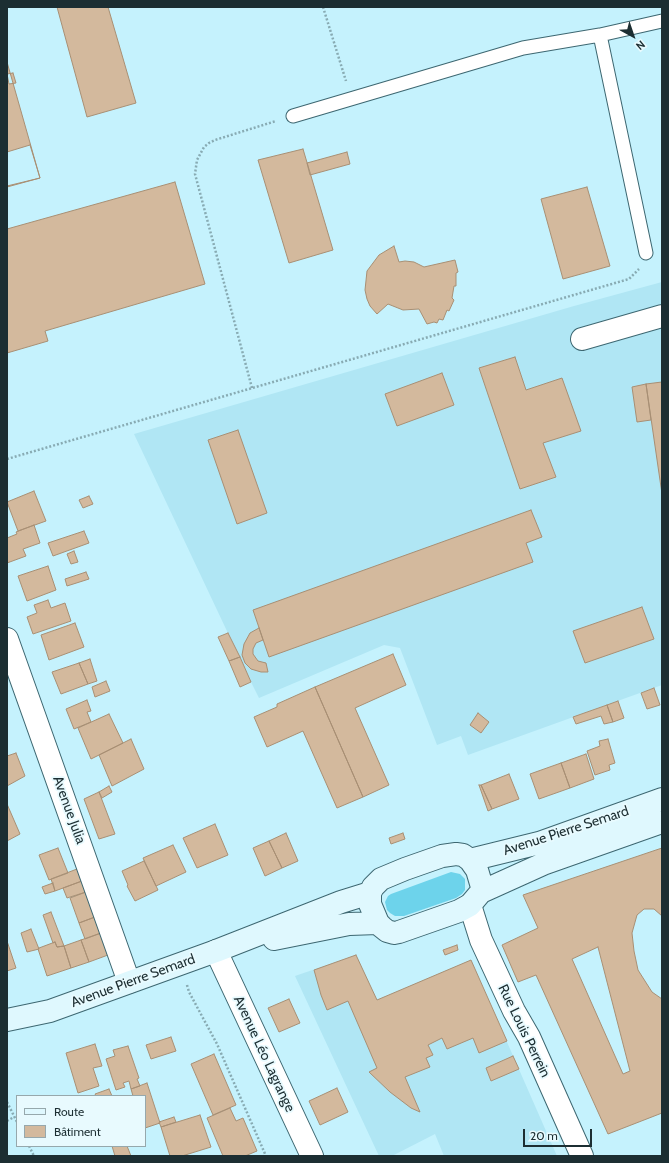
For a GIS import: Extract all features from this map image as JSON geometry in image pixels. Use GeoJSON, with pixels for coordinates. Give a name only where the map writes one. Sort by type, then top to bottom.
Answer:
{"type":"FeatureCollection","features":[{"type":"Feature","properties":{"kind":"main road","name":"Avenue Pierre Semard"},"geometry":{"type":"LineString","coordinates":[[470,860],[539,843],[662,800]]}},
{"type":"Feature","properties":{"kind":"main road","name":"Avenue Pierre Semard"},"geometry":{"type":"LineString","coordinates":[[216,951],[349,924],[378,923],[388,931],[394,933],[400,932],[459,911],[476,899],[543,864],[662,822]]}},
{"type":"Feature","properties":{"kind":"main road"},"geometry":{"type":"LineString","coordinates":[[378,923],[370,904],[370,893],[373,887],[381,879],[442,856],[456,854],[463,855],[470,860],[477,870],[481,880],[482,887],[476,899]]}},
{"type":"Feature","properties":{"kind":"main road","name":"Avenue Pierre Semard"},"geometry":{"type":"LineString","coordinates":[[7,1020],[50,1011],[216,951],[341,902],[370,893]]}},
{"type":"Feature","properties":{"kind":"main road","name":"Avenue Pierre Semard"},"geometry":{"type":"LineString","coordinates":[[7,1035],[50,1011]]}},
{"type":"Feature","properties":{"kind":"street"},"geometry":{"type":"LineString","coordinates":[[582,339],[662,316]]}},
{"type":"Feature","properties":{"kind":"street","name":"Avenue Julia"},"geometry":{"type":"LineString","coordinates":[[7,639],[130,982]]}},
{"type":"Feature","properties":{"kind":"street","name":"Rue Louis Perrein"},"geometry":{"type":"LineString","coordinates":[[476,899],[481,940],[514,1011],[530,1037],[582,1156]]}},
{"type":"Feature","properties":{"kind":"street","name":"Avenue Léo Lagrange"},"geometry":{"type":"LineString","coordinates":[[216,951],[312,1156]]}},
{"type":"Feature","properties":{"kind":"lane"},"geometry":{"type":"LineString","coordinates":[[293,116],[524,48],[600,35],[662,21]]}},
{"type":"Feature","properties":{"kind":"lane"},"geometry":{"type":"LineString","coordinates":[[600,35],[646,253]]}},
{"type":"Feature","properties":{"kind":"path"},"geometry":{"type":"LineString","coordinates":[[323,7],[351,98]]}},
{"type":"Feature","properties":{"kind":"path"},"geometry":{"type":"LineString","coordinates":[[252,388],[195,174],[197,160],[204,147],[215,140],[293,116]]}},
{"type":"Feature","properties":{"kind":"path"},"geometry":{"type":"LineString","coordinates":[[7,459],[629,279],[642,265],[646,253]]}},
{"type":"Feature","properties":{"kind":"path"},"geometry":{"type":"LineString","coordinates":[[181,964],[189,992],[217,1044],[266,1156]]}},
{"type":"Feature","properties":{"kind":"path"},"geometry":{"type":"LineString","coordinates":[[7,1102],[16,1120]]}},
{"type":"Feature","properties":{"kind":"path"},"geometry":{"type":"LineString","coordinates":[[7,1121],[14,1117]]}},
{"type":"Feature","properties":{"kind":"path"},"geometry":{"type":"LineString","coordinates":[[30,1147],[34,1156]]}},
{"type":"Feature","properties":{"kind":"shaded area"},"geometry":{"type":"Polygon","coordinates":[[[662,282],[662,685],[468,755],[461,736],[437,745],[400,648],[384,645],[259,698],[134,434],[574,306],[662,282]]]}},
{"type":"Feature","properties":{"kind":"shaded area"},"geometry":{"type":"Polygon","coordinates":[[[451,872],[460,874],[465,879],[465,890],[456,898],[404,916],[395,916],[387,910],[385,902],[391,894],[451,872]]]}},
{"type":"Feature","properties":{"kind":"shaded area"},"geometry":{"type":"Polygon","coordinates":[[[356,955],[377,1000],[471,960],[557,1156],[444,1156],[435,1134],[392,1156],[379,1156],[295,976],[356,955]]]}},
{"type":"Feature","properties":{"kind":"building"},"geometry":{"type":"Polygon","coordinates":[[[57,7],[108,7],[136,103],[87,117],[57,7]]]}},
{"type":"Feature","properties":{"kind":"building"},"geometry":{"type":"Polygon","coordinates":[[[7,62],[40,178],[7,187],[7,62]]]}},
{"type":"Feature","properties":{"kind":"building"},"geometry":{"type":"Polygon","coordinates":[[[13,73],[16,83],[9,84],[7,74],[13,73]]]}},
{"type":"Feature","properties":{"kind":"building"},"geometry":{"type":"Polygon","coordinates":[[[30,145],[40,178],[7,186],[7,152],[30,145]]]}},
{"type":"Feature","properties":{"kind":"building"},"geometry":{"type":"Polygon","coordinates":[[[303,149],[333,250],[289,263],[258,160],[303,149]]]}},
{"type":"Feature","properties":{"kind":"building"},"geometry":{"type":"Polygon","coordinates":[[[347,152],[350,164],[310,175],[307,163],[347,152]]]}},
{"type":"Feature","properties":{"kind":"building"},"geometry":{"type":"Polygon","coordinates":[[[175,182],[205,284],[45,331],[48,341],[7,353],[7,229],[175,182]]]}},
{"type":"Feature","properties":{"kind":"building"},"geometry":{"type":"Polygon","coordinates":[[[587,187],[610,266],[563,279],[541,199],[587,187]]]}},
{"type":"Feature","properties":{"kind":"building"},"geometry":{"type":"Polygon","coordinates":[[[394,246],[399,262],[414,262],[424,267],[455,260],[458,272],[456,273],[456,286],[454,286],[452,298],[454,300],[449,311],[447,310],[443,320],[439,319],[437,323],[434,322],[427,324],[419,309],[403,310],[388,304],[377,314],[370,306],[365,290],[367,271],[379,255],[394,246]]]}},
{"type":"Feature","properties":{"kind":"building"},"geometry":{"type":"Polygon","coordinates":[[[515,357],[526,390],[562,378],[581,431],[543,443],[556,477],[520,489],[479,368],[515,357]]]}},
{"type":"Feature","properties":{"kind":"building"},"geometry":{"type":"Polygon","coordinates":[[[442,373],[454,405],[397,426],[385,394],[442,373]]]}},
{"type":"Feature","properties":{"kind":"building"},"geometry":{"type":"Polygon","coordinates":[[[662,382],[662,494],[646,384],[662,382]]]}},
{"type":"Feature","properties":{"kind":"building"},"geometry":{"type":"Polygon","coordinates":[[[646,384],[651,420],[637,422],[632,387],[646,384]]]}},
{"type":"Feature","properties":{"kind":"building"},"geometry":{"type":"Polygon","coordinates":[[[238,430],[267,513],[237,524],[208,440],[238,430]]]}},
{"type":"Feature","properties":{"kind":"building"},"geometry":{"type":"Polygon","coordinates":[[[34,491],[46,521],[18,531],[7,502],[34,491]]]}},
{"type":"Feature","properties":{"kind":"building"},"geometry":{"type":"Polygon","coordinates":[[[89,496],[93,504],[83,508],[79,500],[89,496]]]}},
{"type":"Feature","properties":{"kind":"building"},"geometry":{"type":"Polygon","coordinates":[[[531,510],[542,537],[526,543],[533,562],[269,657],[253,610],[531,510]]]}},
{"type":"Feature","properties":{"kind":"building"},"geometry":{"type":"Polygon","coordinates":[[[34,525],[40,543],[23,549],[26,556],[7,563],[7,538],[17,534],[16,532],[34,525]]]}},
{"type":"Feature","properties":{"kind":"building"},"geometry":{"type":"Polygon","coordinates":[[[84,531],[89,543],[53,556],[48,543],[84,531]]]}},
{"type":"Feature","properties":{"kind":"building"},"geometry":{"type":"Polygon","coordinates":[[[74,551],[78,562],[71,564],[67,554],[74,551]]]}},
{"type":"Feature","properties":{"kind":"building"},"geometry":{"type":"Polygon","coordinates":[[[48,566],[56,590],[27,601],[18,576],[48,566]]]}},
{"type":"Feature","properties":{"kind":"building"},"geometry":{"type":"Polygon","coordinates":[[[86,572],[89,579],[67,586],[65,579],[86,572]]]}},
{"type":"Feature","properties":{"kind":"building"},"geometry":{"type":"Polygon","coordinates":[[[48,600],[51,608],[65,603],[71,621],[33,634],[27,617],[37,613],[34,605],[48,600]]]}},
{"type":"Feature","properties":{"kind":"building"},"geometry":{"type":"Polygon","coordinates":[[[642,607],[654,639],[585,663],[573,631],[642,607]]]}},
{"type":"Feature","properties":{"kind":"building"},"geometry":{"type":"Polygon","coordinates":[[[75,623],[84,647],[49,660],[41,635],[75,623]]]}},
{"type":"Feature","properties":{"kind":"building"},"geometry":{"type":"Polygon","coordinates":[[[259,628],[263,640],[256,643],[253,649],[253,654],[258,661],[266,663],[268,672],[261,672],[251,669],[245,663],[242,655],[244,644],[250,633],[259,628]]]}},
{"type":"Feature","properties":{"kind":"building"},"geometry":{"type":"Polygon","coordinates":[[[228,633],[240,657],[229,661],[218,637],[228,633]]]}},
{"type":"Feature","properties":{"kind":"building"},"geometry":{"type":"Polygon","coordinates":[[[393,654],[406,685],[355,708],[389,785],[363,797],[315,687],[393,654]]]}},
{"type":"Feature","properties":{"kind":"building"},"geometry":{"type":"Polygon","coordinates":[[[240,657],[251,682],[240,687],[229,661],[240,657]]]}},
{"type":"Feature","properties":{"kind":"building"},"geometry":{"type":"Polygon","coordinates":[[[90,659],[97,681],[88,684],[79,663],[90,659]]]}},
{"type":"Feature","properties":{"kind":"building"},"geometry":{"type":"Polygon","coordinates":[[[79,663],[88,684],[61,694],[52,672],[79,663]]]}},
{"type":"Feature","properties":{"kind":"building"},"geometry":{"type":"Polygon","coordinates":[[[106,681],[110,691],[95,697],[92,687],[106,681]]]}},
{"type":"Feature","properties":{"kind":"building"},"geometry":{"type":"Polygon","coordinates":[[[315,687],[363,797],[337,808],[303,731],[267,747],[254,717],[277,707],[277,704],[315,687]]]}},
{"type":"Feature","properties":{"kind":"building"},"geometry":{"type":"Polygon","coordinates":[[[654,688],[660,705],[647,709],[641,693],[654,688]]]}},
{"type":"Feature","properties":{"kind":"building"},"geometry":{"type":"Polygon","coordinates":[[[87,700],[91,711],[87,712],[91,722],[74,729],[66,709],[87,700]]]}},
{"type":"Feature","properties":{"kind":"building"},"geometry":{"type":"Polygon","coordinates":[[[618,701],[624,718],[613,722],[607,705],[618,701]]]}},
{"type":"Feature","properties":{"kind":"building"},"geometry":{"type":"Polygon","coordinates":[[[607,705],[613,722],[604,724],[601,716],[576,724],[573,717],[607,705]]]}},
{"type":"Feature","properties":{"kind":"building"},"geometry":{"type":"Polygon","coordinates":[[[478,713],[489,722],[481,733],[470,725],[478,713]]]}},
{"type":"Feature","properties":{"kind":"building"},"geometry":{"type":"Polygon","coordinates":[[[109,714],[123,743],[91,759],[78,728],[109,714]]]}},
{"type":"Feature","properties":{"kind":"building"},"geometry":{"type":"Polygon","coordinates":[[[131,739],[144,769],[112,786],[99,755],[131,739]]]}},
{"type":"Feature","properties":{"kind":"building"},"geometry":{"type":"Polygon","coordinates":[[[608,739],[615,763],[609,765],[610,770],[595,775],[587,751],[600,746],[599,741],[608,739]]]}},
{"type":"Feature","properties":{"kind":"building"},"geometry":{"type":"Polygon","coordinates":[[[16,753],[25,776],[7,786],[7,756],[16,753]]]}},
{"type":"Feature","properties":{"kind":"building"},"geometry":{"type":"Polygon","coordinates":[[[586,754],[594,779],[570,788],[561,763],[586,754]]]}},
{"type":"Feature","properties":{"kind":"building"},"geometry":{"type":"Polygon","coordinates":[[[561,763],[570,788],[539,799],[530,774],[561,763]]]}},
{"type":"Feature","properties":{"kind":"building"},"geometry":{"type":"Polygon","coordinates":[[[509,774],[519,799],[492,809],[481,785],[509,774]]]}},
{"type":"Feature","properties":{"kind":"building"},"geometry":{"type":"Polygon","coordinates":[[[479,785],[481,785],[492,809],[488,811],[479,785]]]}},
{"type":"Feature","properties":{"kind":"building"},"geometry":{"type":"Polygon","coordinates":[[[109,786],[112,792],[102,798],[99,792],[109,786]]]}},
{"type":"Feature","properties":{"kind":"building"},"geometry":{"type":"Polygon","coordinates":[[[99,792],[115,834],[99,839],[84,799],[99,792]]]}},
{"type":"Feature","properties":{"kind":"building"},"geometry":{"type":"Polygon","coordinates":[[[7,804],[20,834],[7,841],[7,804]]]}},
{"type":"Feature","properties":{"kind":"building"},"geometry":{"type":"Polygon","coordinates":[[[215,824],[228,855],[197,868],[183,838],[215,824]]]}},
{"type":"Feature","properties":{"kind":"building"},"geometry":{"type":"Polygon","coordinates":[[[286,833],[298,861],[282,868],[269,841],[286,833]]]}},
{"type":"Feature","properties":{"kind":"building"},"geometry":{"type":"Polygon","coordinates":[[[403,833],[405,839],[391,844],[389,838],[403,833]]]}},
{"type":"Feature","properties":{"kind":"building"},"geometry":{"type":"Polygon","coordinates":[[[269,841],[282,868],[265,876],[253,848],[269,841]]]}},
{"type":"Feature","properties":{"kind":"building"},"geometry":{"type":"Polygon","coordinates":[[[173,845],[186,872],[156,886],[143,858],[173,845]]]}},
{"type":"Feature","properties":{"kind":"building"},"geometry":{"type":"Polygon","coordinates":[[[58,848],[68,873],[49,880],[39,855],[58,848]]]}},
{"type":"Feature","properties":{"kind":"building"},"geometry":{"type":"Polygon","coordinates":[[[662,848],[662,916],[654,909],[644,909],[637,915],[632,933],[638,970],[652,992],[662,999],[662,1113],[608,1134],[536,975],[518,982],[502,945],[538,928],[523,895],[662,848]],[[598,947],[572,959],[623,1074],[630,1071],[598,947]]]}},
{"type":"Feature","properties":{"kind":"building"},"geometry":{"type":"Polygon","coordinates":[[[144,861],[158,890],[135,901],[127,886],[128,885],[122,871],[144,861]]]}},
{"type":"Feature","properties":{"kind":"building"},"geometry":{"type":"Polygon","coordinates":[[[77,869],[82,881],[55,891],[51,879],[77,869]]]}},
{"type":"Feature","properties":{"kind":"building"},"geometry":{"type":"Polygon","coordinates":[[[82,881],[86,892],[67,898],[63,888],[82,881]]]}},
{"type":"Feature","properties":{"kind":"building"},"geometry":{"type":"Polygon","coordinates":[[[53,883],[55,891],[45,894],[42,887],[53,883]]]}},
{"type":"Feature","properties":{"kind":"building"},"geometry":{"type":"Polygon","coordinates":[[[86,892],[95,917],[79,923],[70,898],[86,892]]]}},
{"type":"Feature","properties":{"kind":"building"},"geometry":{"type":"Polygon","coordinates":[[[51,912],[64,946],[57,947],[55,942],[53,943],[43,915],[51,912]]]}},
{"type":"Feature","properties":{"kind":"building"},"geometry":{"type":"Polygon","coordinates":[[[95,917],[101,933],[85,939],[79,923],[95,917]]]}},
{"type":"Feature","properties":{"kind":"building"},"geometry":{"type":"Polygon","coordinates":[[[31,929],[39,949],[27,952],[21,933],[31,929]]]}},
{"type":"Feature","properties":{"kind":"building"},"geometry":{"type":"Polygon","coordinates":[[[101,933],[108,955],[89,962],[81,940],[101,933]]]}},
{"type":"Feature","properties":{"kind":"building"},"geometry":{"type":"Polygon","coordinates":[[[81,940],[89,962],[71,968],[64,946],[81,940]]]}},
{"type":"Feature","properties":{"kind":"building"},"geometry":{"type":"Polygon","coordinates":[[[7,941],[16,968],[7,971],[7,941]]]}},
{"type":"Feature","properties":{"kind":"building"},"geometry":{"type":"Polygon","coordinates":[[[55,942],[57,947],[64,946],[71,968],[47,976],[38,949],[55,942]]]}},
{"type":"Feature","properties":{"kind":"building"},"geometry":{"type":"Polygon","coordinates":[[[457,945],[458,950],[445,955],[443,950],[457,945]]]}},
{"type":"Feature","properties":{"kind":"building"},"geometry":{"type":"Polygon","coordinates":[[[356,955],[377,1000],[471,960],[507,1041],[479,1053],[473,1038],[447,1049],[442,1038],[428,1045],[433,1055],[426,1058],[430,1067],[405,1077],[420,1112],[411,1108],[390,1092],[369,1072],[377,1068],[348,1001],[327,1010],[321,995],[314,970],[356,955]]]}},
{"type":"Feature","properties":{"kind":"building"},"geometry":{"type":"Polygon","coordinates":[[[289,999],[300,1023],[279,1032],[268,1008],[289,999]]]}},
{"type":"Feature","properties":{"kind":"building"},"geometry":{"type":"Polygon","coordinates":[[[171,1037],[176,1051],[151,1059],[146,1045],[171,1037]]]}},
{"type":"Feature","properties":{"kind":"building"},"geometry":{"type":"Polygon","coordinates":[[[95,1044],[102,1066],[93,1068],[99,1086],[78,1093],[66,1053],[95,1044]]]}},
{"type":"Feature","properties":{"kind":"building"},"geometry":{"type":"Polygon","coordinates":[[[128,1046],[139,1078],[137,1079],[140,1086],[131,1089],[129,1081],[123,1083],[125,1087],[116,1090],[106,1059],[115,1056],[113,1050],[128,1046]]]}},
{"type":"Feature","properties":{"kind":"building"},"geometry":{"type":"Polygon","coordinates":[[[214,1054],[236,1105],[213,1115],[191,1064],[214,1054]]]}},
{"type":"Feature","properties":{"kind":"building"},"geometry":{"type":"Polygon","coordinates":[[[513,1056],[519,1069],[491,1081],[486,1068],[513,1056]]]}},
{"type":"Feature","properties":{"kind":"building"},"geometry":{"type":"Polygon","coordinates":[[[147,1083],[160,1123],[146,1128],[146,1095],[133,1095],[131,1089],[147,1083]]]}},
{"type":"Feature","properties":{"kind":"building"},"geometry":{"type":"Polygon","coordinates":[[[337,1088],[348,1112],[320,1125],[309,1101],[337,1088]]]}},
{"type":"Feature","properties":{"kind":"building"},"geometry":{"type":"Polygon","coordinates":[[[109,1089],[112,1095],[96,1095],[109,1089]]]}},
{"type":"Feature","properties":{"kind":"building"},"geometry":{"type":"Polygon","coordinates":[[[230,1108],[236,1121],[243,1118],[257,1151],[245,1156],[223,1156],[207,1118],[230,1108]]]}},
{"type":"Feature","properties":{"kind":"building"},"geometry":{"type":"Polygon","coordinates":[[[200,1115],[211,1147],[182,1156],[170,1156],[161,1127],[200,1115]]]}},
{"type":"Feature","properties":{"kind":"building"},"geometry":{"type":"Polygon","coordinates":[[[174,1117],[176,1122],[161,1127],[159,1122],[174,1117]]]}},
{"type":"Feature","properties":{"kind":"building"},"geometry":{"type":"Polygon","coordinates":[[[112,1147],[127,1147],[131,1156],[115,1156],[112,1147]]]}}]}
